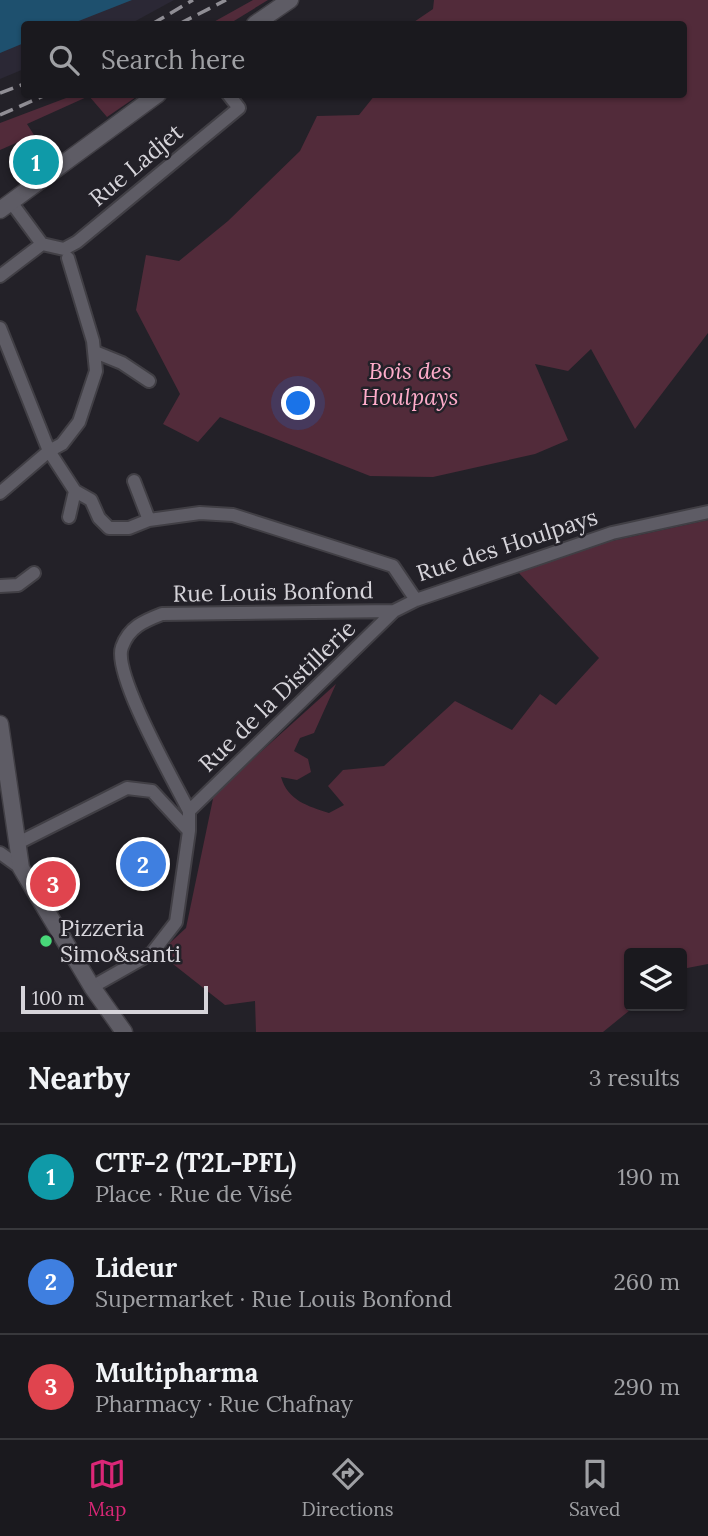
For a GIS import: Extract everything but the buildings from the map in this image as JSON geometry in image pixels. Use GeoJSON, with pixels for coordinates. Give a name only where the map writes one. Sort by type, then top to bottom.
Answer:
{"type":"FeatureCollection","features":[{"type":"Feature","properties":{"kind":"street"},"geometry":{"type":"LineString","coordinates":[[259,21],[290,0]]}},
{"type":"Feature","properties":{"kind":"street"},"geometry":{"type":"LineString","coordinates":[[0,276],[42,244],[5,206],[153,98]]}},
{"type":"Feature","properties":{"kind":"street","name":"Rue Ladjet"},"geometry":{"type":"LineString","coordinates":[[42,244],[64,249],[85,235],[239,108],[231,98]]}},
{"type":"Feature","properties":{"kind":"street"},"geometry":{"type":"LineString","coordinates":[[0,494],[49,451],[62,444],[79,422],[96,371],[95,352],[68,258]]}},
{"type":"Feature","properties":{"kind":"street","name":"Rue des Houlpays"},"geometry":{"type":"LineString","coordinates":[[0,328],[49,451],[75,491],[91,500],[99,518],[109,528],[129,528],[149,520],[200,513],[233,515],[259,521],[393,566],[416,600],[612,533],[708,512]]}},
{"type":"Feature","properties":{"kind":"street"},"geometry":{"type":"LineString","coordinates":[[95,352],[122,363],[149,381]]}},
{"type":"Feature","properties":{"kind":"street"},"geometry":{"type":"LineString","coordinates":[[134,481],[149,520]]}},
{"type":"Feature","properties":{"kind":"street"},"geometry":{"type":"LineString","coordinates":[[69,517],[75,491]]}},
{"type":"Feature","properties":{"kind":"street"},"geometry":{"type":"LineString","coordinates":[[0,586],[18,584],[34,573]]}},
{"type":"Feature","properties":{"kind":"street","name":"Rue Louis Bonfond"},"geometry":{"type":"LineString","coordinates":[[92,987],[152,953],[176,922],[189,831],[189,811],[122,676],[121,648],[137,624],[162,614],[394,611],[416,600]]}},
{"type":"Feature","properties":{"kind":"street","name":"Rue de la Distillerie"},"geometry":{"type":"LineString","coordinates":[[189,811],[394,611]]}},
{"type":"Feature","properties":{"kind":"street"},"geometry":{"type":"LineString","coordinates":[[0,724],[20,842],[21,868]]}},
{"type":"Feature","properties":{"kind":"street"},"geometry":{"type":"LineString","coordinates":[[20,842],[127,788],[152,791],[189,831]]}},
{"type":"Feature","properties":{"kind":"street"},"geometry":{"type":"LineString","coordinates":[[0,853],[21,868],[116,1028]]}},
{"type":"Feature","properties":{"kind":"shaded area"},"geometry":{"type":"Polygon","coordinates":[[[0,0],[174,0],[136,21],[21,21],[21,70],[0,79],[0,0]]]}},
{"type":"Feature","properties":{"kind":"green space"},"geometry":{"type":"Polygon","coordinates":[[[253,0],[268,0],[234,21],[215,21],[253,0]]]}},
{"type":"Feature","properties":{"kind":"green space","name":"Bois des Houlpays"},"geometry":{"type":"Polygon","coordinates":[[[434,0],[708,0],[708,333],[635,429],[591,349],[568,371],[535,364],[568,440],[535,454],[433,477],[370,476],[220,417],[198,442],[163,424],[180,394],[136,310],[146,255],[179,261],[228,221],[300,151],[317,116],[359,115],[373,98],[687,98],[687,21],[415,21],[433,9],[434,0]]]}},
{"type":"Feature","properties":{"kind":"green space"},"geometry":{"type":"Polygon","coordinates":[[[66,98],[85,98],[27,124],[34,135],[0,150],[0,123],[66,98]]]}},
{"type":"Feature","properties":{"kind":"green space"},"geometry":{"type":"Polygon","coordinates":[[[91,98],[135,98],[107,117],[91,98]]]}},
{"type":"Feature","properties":{"kind":"green space"},"geometry":{"type":"Polygon","coordinates":[[[708,520],[708,964],[687,968],[687,948],[624,948],[624,1011],[629,1011],[603,1032],[256,1032],[255,1001],[225,1005],[159,953],[186,928],[214,794],[336,684],[314,733],[300,738],[294,751],[308,759],[311,772],[297,780],[281,777],[288,792],[294,797],[306,805],[329,813],[344,805],[328,786],[343,770],[384,766],[455,701],[512,730],[540,694],[556,705],[599,658],[518,572],[584,547],[708,520]]]}},
{"type":"Feature","properties":{"kind":"water"},"geometry":{"type":"Polygon","coordinates":[[[0,0],[132,0],[79,21],[21,21],[21,44],[0,53],[0,0]]]}},
{"type":"Feature","properties":{"kind":"railway"},"geometry":{"type":"LineString","coordinates":[[157,21],[193,0]]}},
{"type":"Feature","properties":{"kind":"railway"},"geometry":{"type":"LineString","coordinates":[[185,21],[226,0]]}},
{"type":"Feature","properties":{"kind":"railway"},"geometry":{"type":"LineString","coordinates":[[0,93],[21,85]]}},
{"type":"Feature","properties":{"kind":"railway"},"geometry":{"type":"LineString","coordinates":[[0,115],[39,98]]}},
{"type":"Feature","properties":{"kind":"place","name":"CTF-2 (T2L-PFL)"},"geometry":{"type":"Point","coordinates":[36,162]}},
{"type":"Feature","properties":{"kind":"place","name":"Lideur"},"geometry":{"type":"Point","coordinates":[143,864]}},
{"type":"Feature","properties":{"kind":"place","name":"Multipharma"},"geometry":{"type":"Point","coordinates":[53,884]}},
{"type":"Feature","properties":{"kind":"place","name":"Pizzeria Simo&santi"},"geometry":{"type":"Point","coordinates":[46,941]}}]}
